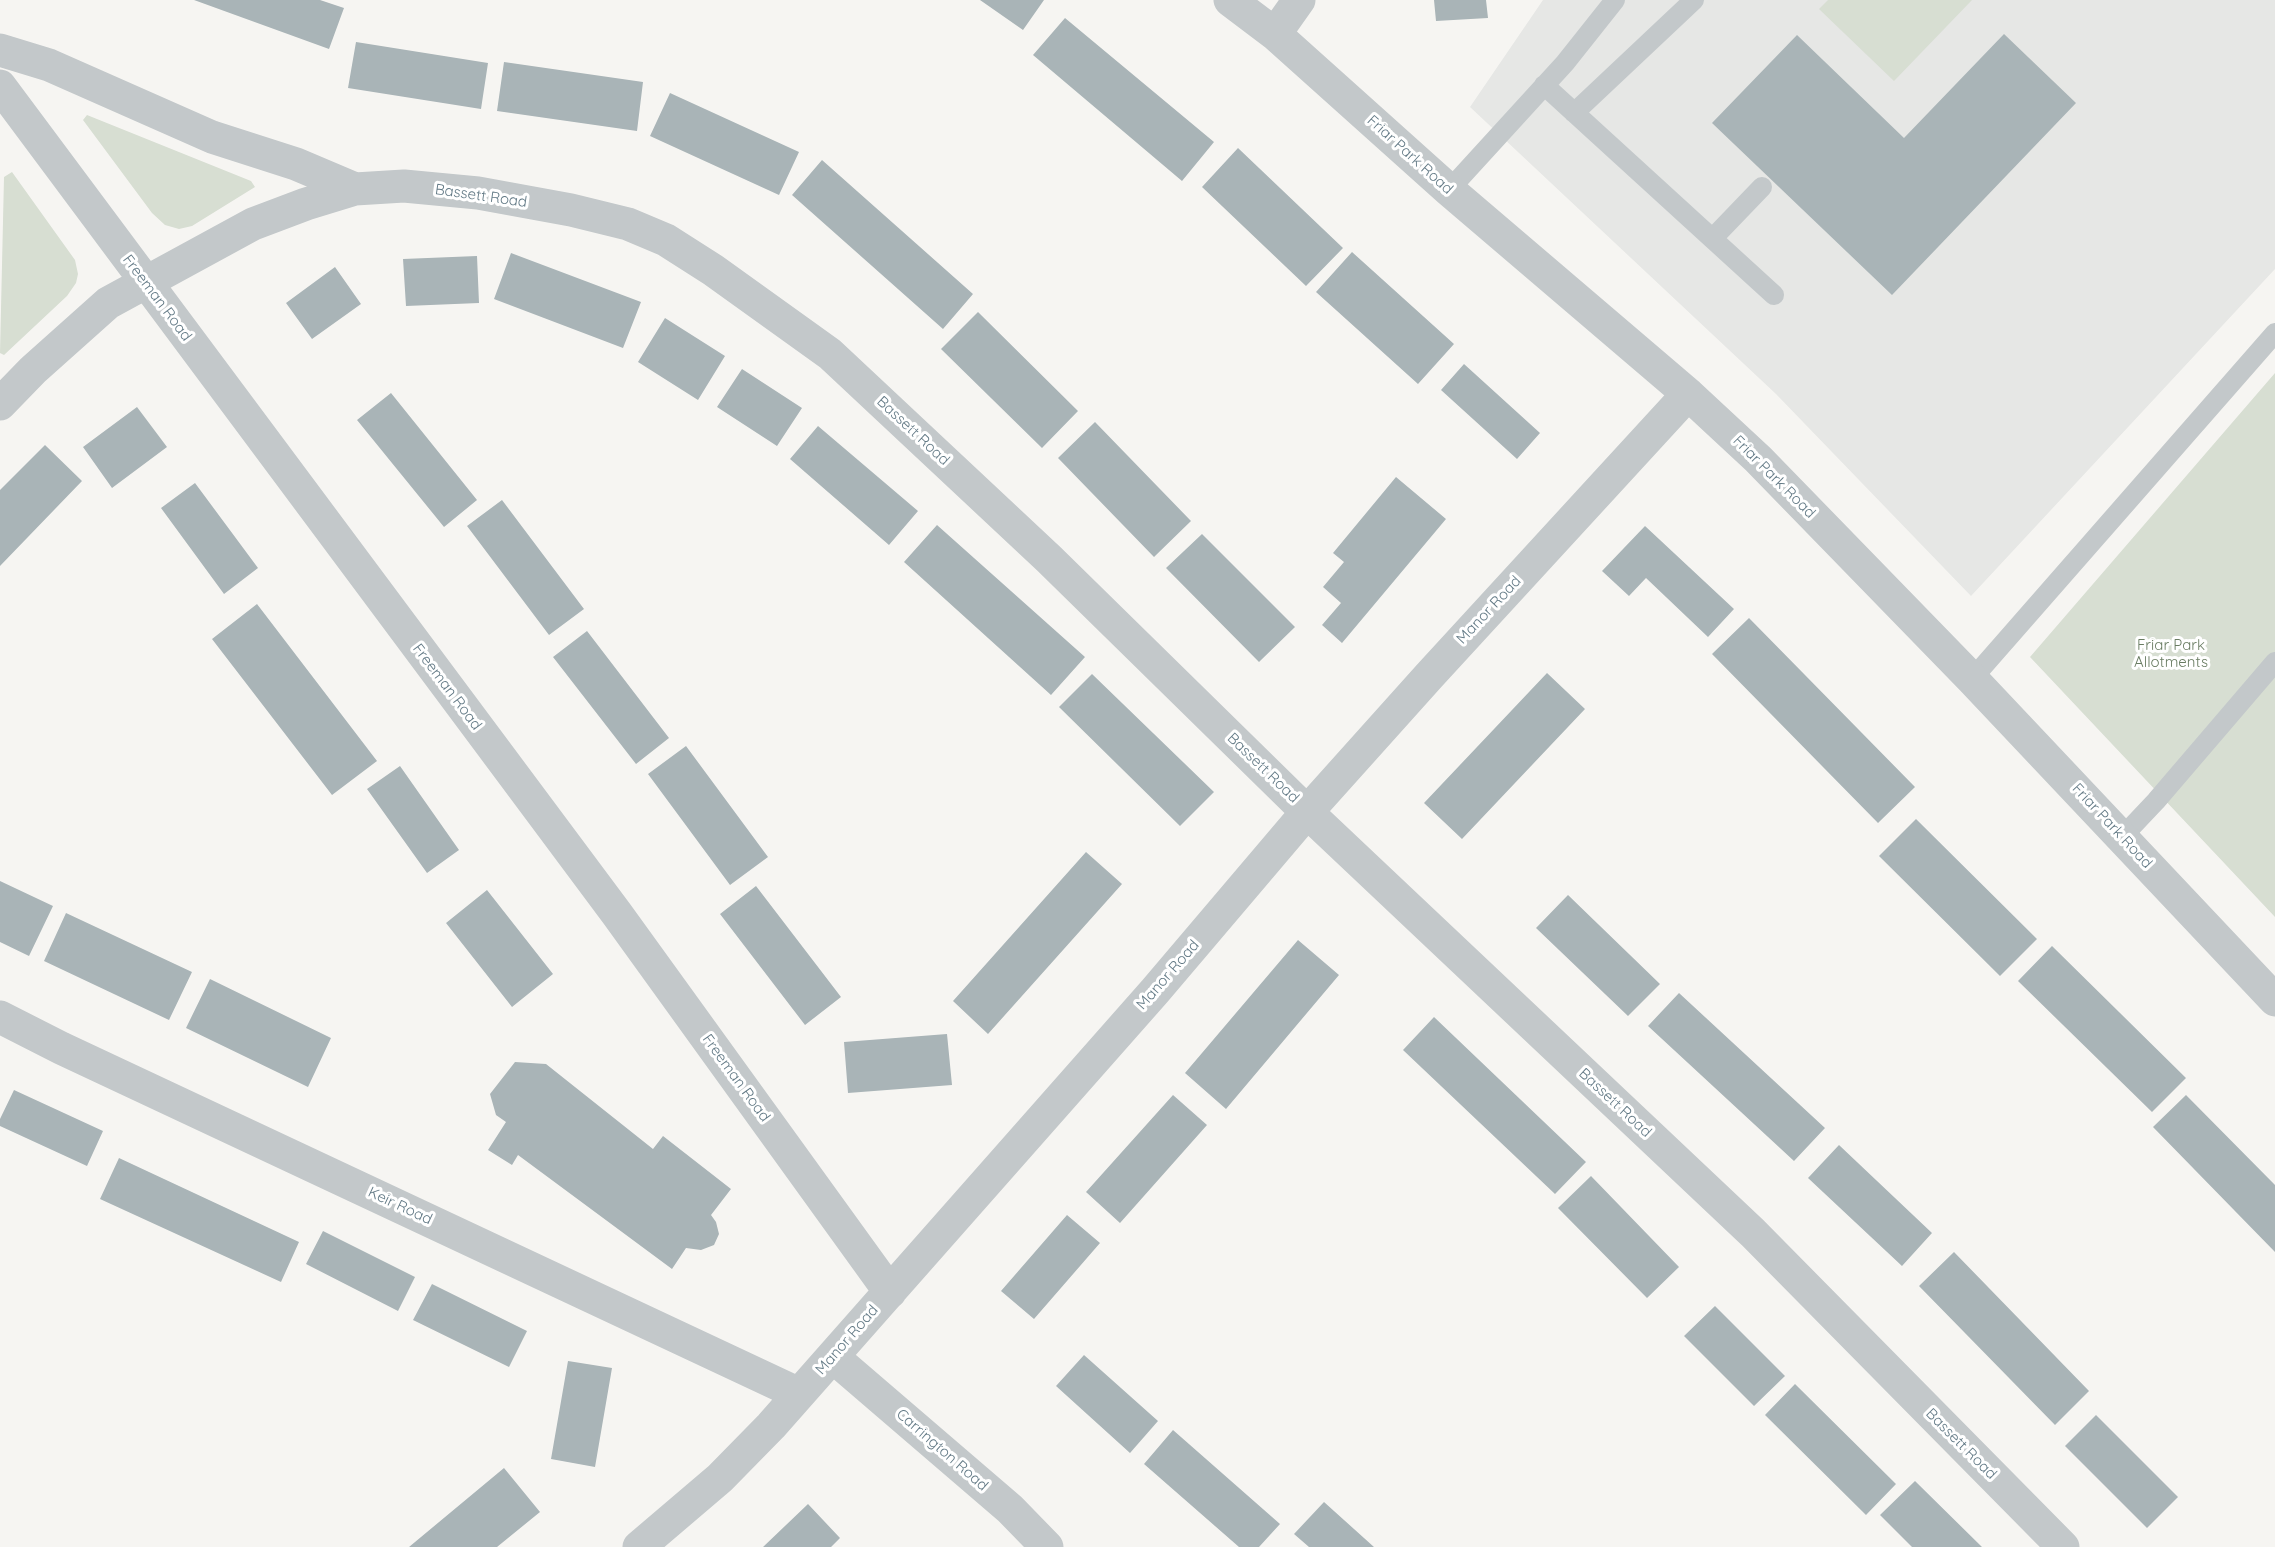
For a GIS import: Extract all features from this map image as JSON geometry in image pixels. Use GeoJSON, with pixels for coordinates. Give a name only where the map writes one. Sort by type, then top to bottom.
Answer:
{"type":"FeatureCollection","features":[{"type":"Feature","properties":{"kind":"street","name":"Friar Park Road"},"geometry":{"type":"LineString","coordinates":[[1230,0],[1275,34],[1449,190],[1689,394],[1758,459],[1972,679],[2275,1000]]}},
{"type":"Feature","properties":{"kind":"street"},"geometry":{"type":"LineString","coordinates":[[1275,34],[1299,0]]}},
{"type":"Feature","properties":{"kind":"street","name":"Bassett Road"},"geometry":{"type":"LineString","coordinates":[[0,50],[49,65],[212,137],[296,164],[355,189]]}},
{"type":"Feature","properties":{"kind":"street","name":"Freeman Road"},"geometry":{"type":"LineString","coordinates":[[0,86],[609,904],[890,1292]]}},
{"type":"Feature","properties":{"kind":"street","name":"Bassett Road"},"geometry":{"type":"LineString","coordinates":[[0,404],[33,370],[108,303],[253,224],[355,189],[404,186],[478,193],[571,210],[637,228],[666,240],[713,270],[831,354],[1049,559],[1307,812],[1753,1233],[2063,1547]]}},
{"type":"Feature","properties":{"kind":"street","name":"Manor Road"},"geometry":{"type":"LineString","coordinates":[[639,1547],[720,1478],[833,1357],[1155,992],[1307,812],[1689,394]]}},
{"type":"Feature","properties":{"kind":"street","name":"Keir Road"},"geometry":{"type":"LineString","coordinates":[[0,1017],[61,1048],[799,1394]]}},
{"type":"Feature","properties":{"kind":"street","name":"Carrington Road"},"geometry":{"type":"LineString","coordinates":[[833,1357],[1010,1509],[1047,1547]]}},
{"type":"Feature","properties":{"kind":"lane"},"geometry":{"type":"LineString","coordinates":[[1449,190],[1565,63],[1615,0]]}},
{"type":"Feature","properties":{"kind":"lane"},"geometry":{"type":"LineString","coordinates":[[1574,113],[1694,0]]}},
{"type":"Feature","properties":{"kind":"lane"},"geometry":{"type":"LineString","coordinates":[[1544,85],[1774,295]]}},
{"type":"Feature","properties":{"kind":"lane"},"geometry":{"type":"LineString","coordinates":[[1713,238],[1762,187]]}},
{"type":"Feature","properties":{"kind":"lane"},"geometry":{"type":"LineString","coordinates":[[1972,679],[2275,333]]}},
{"type":"Feature","properties":{"kind":"lane"},"geometry":{"type":"LineString","coordinates":[[2122,837],[2156,801],[2275,662]]}},
{"type":"Feature","properties":{"kind":"shaded area"},"geometry":{"type":"Polygon","coordinates":[[[1543,0],[2275,0],[2275,269],[1971,596],[1776,394],[1470,107],[1543,0]]]}},
{"type":"Feature","properties":{"kind":"green space"},"geometry":{"type":"Polygon","coordinates":[[[1828,0],[1972,0],[1894,81],[1819,9],[1828,0]]]}},
{"type":"Feature","properties":{"kind":"green space"},"geometry":{"type":"Polygon","coordinates":[[[87,115],[251,181],[255,187],[192,226],[179,229],[165,225],[152,213],[83,120],[87,115]]]}},
{"type":"Feature","properties":{"kind":"green space"},"geometry":{"type":"Polygon","coordinates":[[[12,172],[75,260],[78,274],[76,283],[67,296],[4,355],[0,353],[4,177],[12,172]]]}},
{"type":"Feature","properties":{"kind":"green space","name":"Friar Park Allotments"},"geometry":{"type":"Polygon","coordinates":[[[2275,373],[2275,917],[2030,657],[2275,373]]]}},
{"type":"Feature","properties":{"kind":"building"},"geometry":{"type":"Polygon","coordinates":[[[194,0],[320,0],[344,8],[329,49],[194,0]]]}},
{"type":"Feature","properties":{"kind":"building"},"geometry":{"type":"Polygon","coordinates":[[[980,0],[1044,0],[1023,30],[980,0]]]}},
{"type":"Feature","properties":{"kind":"building"},"geometry":{"type":"Polygon","coordinates":[[[1434,0],[1486,0],[1488,18],[1436,21],[1434,0]]]}},
{"type":"Feature","properties":{"kind":"building"},"geometry":{"type":"Polygon","coordinates":[[[1065,18],[1214,142],[1182,181],[1033,55],[1065,18]]]}},
{"type":"Feature","properties":{"kind":"building"},"geometry":{"type":"Polygon","coordinates":[[[2004,34],[2076,103],[1892,295],[1712,123],[1797,35],[1904,138],[2004,34]]]}},
{"type":"Feature","properties":{"kind":"building"},"geometry":{"type":"Polygon","coordinates":[[[356,42],[488,63],[481,109],[348,88],[356,42]]]}},
{"type":"Feature","properties":{"kind":"building"},"geometry":{"type":"Polygon","coordinates":[[[504,62],[643,82],[637,131],[497,111],[504,62]]]}},
{"type":"Feature","properties":{"kind":"building"},"geometry":{"type":"Polygon","coordinates":[[[670,93],[799,152],[779,195],[650,136],[670,93]]]}},
{"type":"Feature","properties":{"kind":"building"},"geometry":{"type":"Polygon","coordinates":[[[1238,148],[1343,248],[1306,286],[1202,187],[1238,148]]]}},
{"type":"Feature","properties":{"kind":"building"},"geometry":{"type":"Polygon","coordinates":[[[822,160],[973,294],[943,329],[792,195],[822,160]]]}},
{"type":"Feature","properties":{"kind":"building"},"geometry":{"type":"Polygon","coordinates":[[[1352,252],[1454,344],[1418,384],[1316,292],[1352,252]]]}},
{"type":"Feature","properties":{"kind":"building"},"geometry":{"type":"Polygon","coordinates":[[[511,253],[641,302],[623,348],[494,299],[511,253]]]}},
{"type":"Feature","properties":{"kind":"building"},"geometry":{"type":"Polygon","coordinates":[[[477,256],[479,303],[406,306],[403,259],[477,256]]]}},
{"type":"Feature","properties":{"kind":"building"},"geometry":{"type":"Polygon","coordinates":[[[335,267],[361,304],[312,339],[286,303],[335,267]]]}},
{"type":"Feature","properties":{"kind":"building"},"geometry":{"type":"Polygon","coordinates":[[[978,312],[1078,411],[1042,448],[941,349],[978,312]]]}},
{"type":"Feature","properties":{"kind":"building"},"geometry":{"type":"Polygon","coordinates":[[[665,318],[725,356],[698,400],[638,362],[665,318]]]}},
{"type":"Feature","properties":{"kind":"building"},"geometry":{"type":"Polygon","coordinates":[[[1464,364],[1540,433],[1517,459],[1441,390],[1464,364]]]}},
{"type":"Feature","properties":{"kind":"building"},"geometry":{"type":"Polygon","coordinates":[[[742,369],[802,408],[777,446],[717,407],[742,369]]]}},
{"type":"Feature","properties":{"kind":"building"},"geometry":{"type":"Polygon","coordinates":[[[391,393],[477,500],[444,527],[357,420],[391,393]]]}},
{"type":"Feature","properties":{"kind":"building"},"geometry":{"type":"Polygon","coordinates":[[[137,407],[167,447],[112,488],[83,447],[137,407]]]}},
{"type":"Feature","properties":{"kind":"building"},"geometry":{"type":"Polygon","coordinates":[[[1095,422],[1191,521],[1154,557],[1058,458],[1095,422]]]}},
{"type":"Feature","properties":{"kind":"building"},"geometry":{"type":"Polygon","coordinates":[[[818,426],[918,511],[889,545],[790,459],[818,426]]]}},
{"type":"Feature","properties":{"kind":"building"},"geometry":{"type":"Polygon","coordinates":[[[45,445],[82,481],[0,566],[0,490],[45,445]]]}},
{"type":"Feature","properties":{"kind":"building"},"geometry":{"type":"Polygon","coordinates":[[[1396,477],[1446,519],[1342,643],[1322,625],[1341,603],[1323,587],[1344,562],[1333,553],[1396,477]]]}},
{"type":"Feature","properties":{"kind":"building"},"geometry":{"type":"Polygon","coordinates":[[[195,483],[258,568],[224,594],[161,508],[195,483]]]}},
{"type":"Feature","properties":{"kind":"building"},"geometry":{"type":"Polygon","coordinates":[[[502,500],[584,609],[549,635],[467,526],[502,500]]]}},
{"type":"Feature","properties":{"kind":"building"},"geometry":{"type":"Polygon","coordinates":[[[937,525],[1085,657],[1051,695],[904,562],[937,525]]]}},
{"type":"Feature","properties":{"kind":"building"},"geometry":{"type":"Polygon","coordinates":[[[1645,526],[1734,609],[1708,637],[1646,578],[1629,596],[1602,571],[1645,526]]]}},
{"type":"Feature","properties":{"kind":"building"},"geometry":{"type":"Polygon","coordinates":[[[1202,534],[1295,627],[1259,662],[1166,568],[1202,534]]]}},
{"type":"Feature","properties":{"kind":"building"},"geometry":{"type":"Polygon","coordinates":[[[257,604],[377,761],[332,795],[212,639],[257,604]]]}},
{"type":"Feature","properties":{"kind":"building"},"geometry":{"type":"Polygon","coordinates":[[[1749,618],[1915,787],[1878,823],[1712,654],[1749,618]]]}},
{"type":"Feature","properties":{"kind":"building"},"geometry":{"type":"Polygon","coordinates":[[[587,631],[669,738],[636,764],[553,657],[587,631]]]}},
{"type":"Feature","properties":{"kind":"building"},"geometry":{"type":"Polygon","coordinates":[[[1547,673],[1585,709],[1462,839],[1424,803],[1547,673]]]}},
{"type":"Feature","properties":{"kind":"building"},"geometry":{"type":"Polygon","coordinates":[[[1092,674],[1214,792],[1180,826],[1059,707],[1092,674]]]}},
{"type":"Feature","properties":{"kind":"building"},"geometry":{"type":"Polygon","coordinates":[[[686,746],[768,857],[730,885],[648,774],[686,746]]]}},
{"type":"Feature","properties":{"kind":"building"},"geometry":{"type":"Polygon","coordinates":[[[400,766],[459,850],[427,873],[367,789],[400,766]]]}},
{"type":"Feature","properties":{"kind":"building"},"geometry":{"type":"Polygon","coordinates":[[[1916,819],[2037,939],[2000,976],[1879,856],[1916,819]]]}},
{"type":"Feature","properties":{"kind":"building"},"geometry":{"type":"Polygon","coordinates":[[[1086,852],[1122,884],[988,1034],[953,1001],[1086,852]]]}},
{"type":"Feature","properties":{"kind":"building"},"geometry":{"type":"Polygon","coordinates":[[[0,881],[53,906],[29,956],[0,942],[0,881]]]}},
{"type":"Feature","properties":{"kind":"building"},"geometry":{"type":"Polygon","coordinates":[[[756,886],[841,997],[805,1025],[720,914],[756,886]]]}},
{"type":"Feature","properties":{"kind":"building"},"geometry":{"type":"Polygon","coordinates":[[[487,890],[553,974],[512,1007],[446,923],[487,890]]]}},
{"type":"Feature","properties":{"kind":"building"},"geometry":{"type":"Polygon","coordinates":[[[1568,895],[1660,984],[1628,1016],[1536,928],[1568,895]]]}},
{"type":"Feature","properties":{"kind":"building"},"geometry":{"type":"Polygon","coordinates":[[[66,913],[192,972],[169,1020],[44,961],[66,913]]]}},
{"type":"Feature","properties":{"kind":"building"},"geometry":{"type":"Polygon","coordinates":[[[1298,940],[1339,975],[1226,1109],[1185,1073],[1298,940]]]}},
{"type":"Feature","properties":{"kind":"building"},"geometry":{"type":"Polygon","coordinates":[[[2052,946],[2186,1078],[2152,1112],[2018,981],[2052,946]]]}},
{"type":"Feature","properties":{"kind":"building"},"geometry":{"type":"Polygon","coordinates":[[[210,979],[331,1038],[308,1087],[186,1028],[210,979]]]}},
{"type":"Feature","properties":{"kind":"building"},"geometry":{"type":"Polygon","coordinates":[[[1679,993],[1825,1128],[1794,1161],[1648,1026],[1679,993]]]}},
{"type":"Feature","properties":{"kind":"building"},"geometry":{"type":"Polygon","coordinates":[[[1434,1017],[1586,1162],[1555,1194],[1403,1050],[1434,1017]]]}},
{"type":"Feature","properties":{"kind":"building"},"geometry":{"type":"Polygon","coordinates":[[[947,1034],[952,1085],[848,1093],[844,1042],[947,1034]]]}},
{"type":"Feature","properties":{"kind":"building"},"geometry":{"type":"Polygon","coordinates":[[[515,1062],[546,1064],[653,1149],[663,1136],[731,1189],[711,1215],[716,1222],[719,1234],[714,1245],[701,1250],[686,1248],[672,1269],[518,1155],[512,1165],[488,1150],[506,1122],[496,1115],[490,1094],[515,1062]]]}},
{"type":"Feature","properties":{"kind":"building"},"geometry":{"type":"Polygon","coordinates":[[[14,1090],[103,1131],[87,1166],[0,1126],[0,1119],[14,1090]]]}},
{"type":"Feature","properties":{"kind":"building"},"geometry":{"type":"Polygon","coordinates":[[[1173,1095],[1207,1125],[1120,1223],[1086,1192],[1173,1095]]]}},
{"type":"Feature","properties":{"kind":"building"},"geometry":{"type":"Polygon","coordinates":[[[2186,1095],[2275,1185],[2275,1252],[2153,1127],[2186,1095]]]}},
{"type":"Feature","properties":{"kind":"building"},"geometry":{"type":"Polygon","coordinates":[[[1839,1145],[1932,1233],[1902,1266],[1808,1178],[1839,1145]]]}},
{"type":"Feature","properties":{"kind":"building"},"geometry":{"type":"Polygon","coordinates":[[[119,1158],[299,1242],[281,1282],[100,1199],[119,1158]]]}},
{"type":"Feature","properties":{"kind":"building"},"geometry":{"type":"Polygon","coordinates":[[[1591,1176],[1679,1267],[1647,1298],[1558,1208],[1591,1176]]]}},
{"type":"Feature","properties":{"kind":"building"},"geometry":{"type":"Polygon","coordinates":[[[1067,1215],[1100,1243],[1034,1319],[1001,1291],[1067,1215]]]}},
{"type":"Feature","properties":{"kind":"building"},"geometry":{"type":"Polygon","coordinates":[[[323,1231],[415,1277],[398,1311],[306,1264],[323,1231]]]}},
{"type":"Feature","properties":{"kind":"building"},"geometry":{"type":"Polygon","coordinates":[[[1954,1252],[2089,1391],[2055,1425],[1919,1286],[1954,1252]]]}},
{"type":"Feature","properties":{"kind":"building"},"geometry":{"type":"Polygon","coordinates":[[[432,1284],[527,1331],[509,1367],[413,1320],[432,1284]]]}},
{"type":"Feature","properties":{"kind":"building"},"geometry":{"type":"Polygon","coordinates":[[[1715,1306],[1785,1376],[1754,1406],[1684,1336],[1715,1306]]]}},
{"type":"Feature","properties":{"kind":"building"},"geometry":{"type":"Polygon","coordinates":[[[1084,1355],[1158,1421],[1130,1453],[1056,1386],[1084,1355]]]}},
{"type":"Feature","properties":{"kind":"building"},"geometry":{"type":"Polygon","coordinates":[[[568,1361],[612,1368],[595,1467],[551,1459],[568,1361]]]}},
{"type":"Feature","properties":{"kind":"building"},"geometry":{"type":"Polygon","coordinates":[[[1795,1384],[1896,1484],[1866,1515],[1765,1415],[1795,1384]]]}},
{"type":"Feature","properties":{"kind":"building"},"geometry":{"type":"Polygon","coordinates":[[[2096,1415],[2178,1497],[2147,1528],[2065,1446],[2096,1415]]]}},
{"type":"Feature","properties":{"kind":"building"},"geometry":{"type":"Polygon","coordinates":[[[1173,1430],[1280,1524],[1259,1547],[1239,1547],[1144,1464],[1173,1430]]]}},
{"type":"Feature","properties":{"kind":"building"},"geometry":{"type":"Polygon","coordinates":[[[504,1468],[540,1512],[497,1547],[409,1547],[504,1468]]]}},
{"type":"Feature","properties":{"kind":"building"},"geometry":{"type":"Polygon","coordinates":[[[1915,1481],[1982,1547],[1912,1547],[1880,1515],[1915,1481]]]}},
{"type":"Feature","properties":{"kind":"building"},"geometry":{"type":"Polygon","coordinates":[[[1324,1502],[1374,1547],[1309,1547],[1294,1534],[1324,1502]]]}},
{"type":"Feature","properties":{"kind":"building"},"geometry":{"type":"Polygon","coordinates":[[[808,1504],[840,1538],[831,1547],[763,1547],[808,1504]]]}}]}
